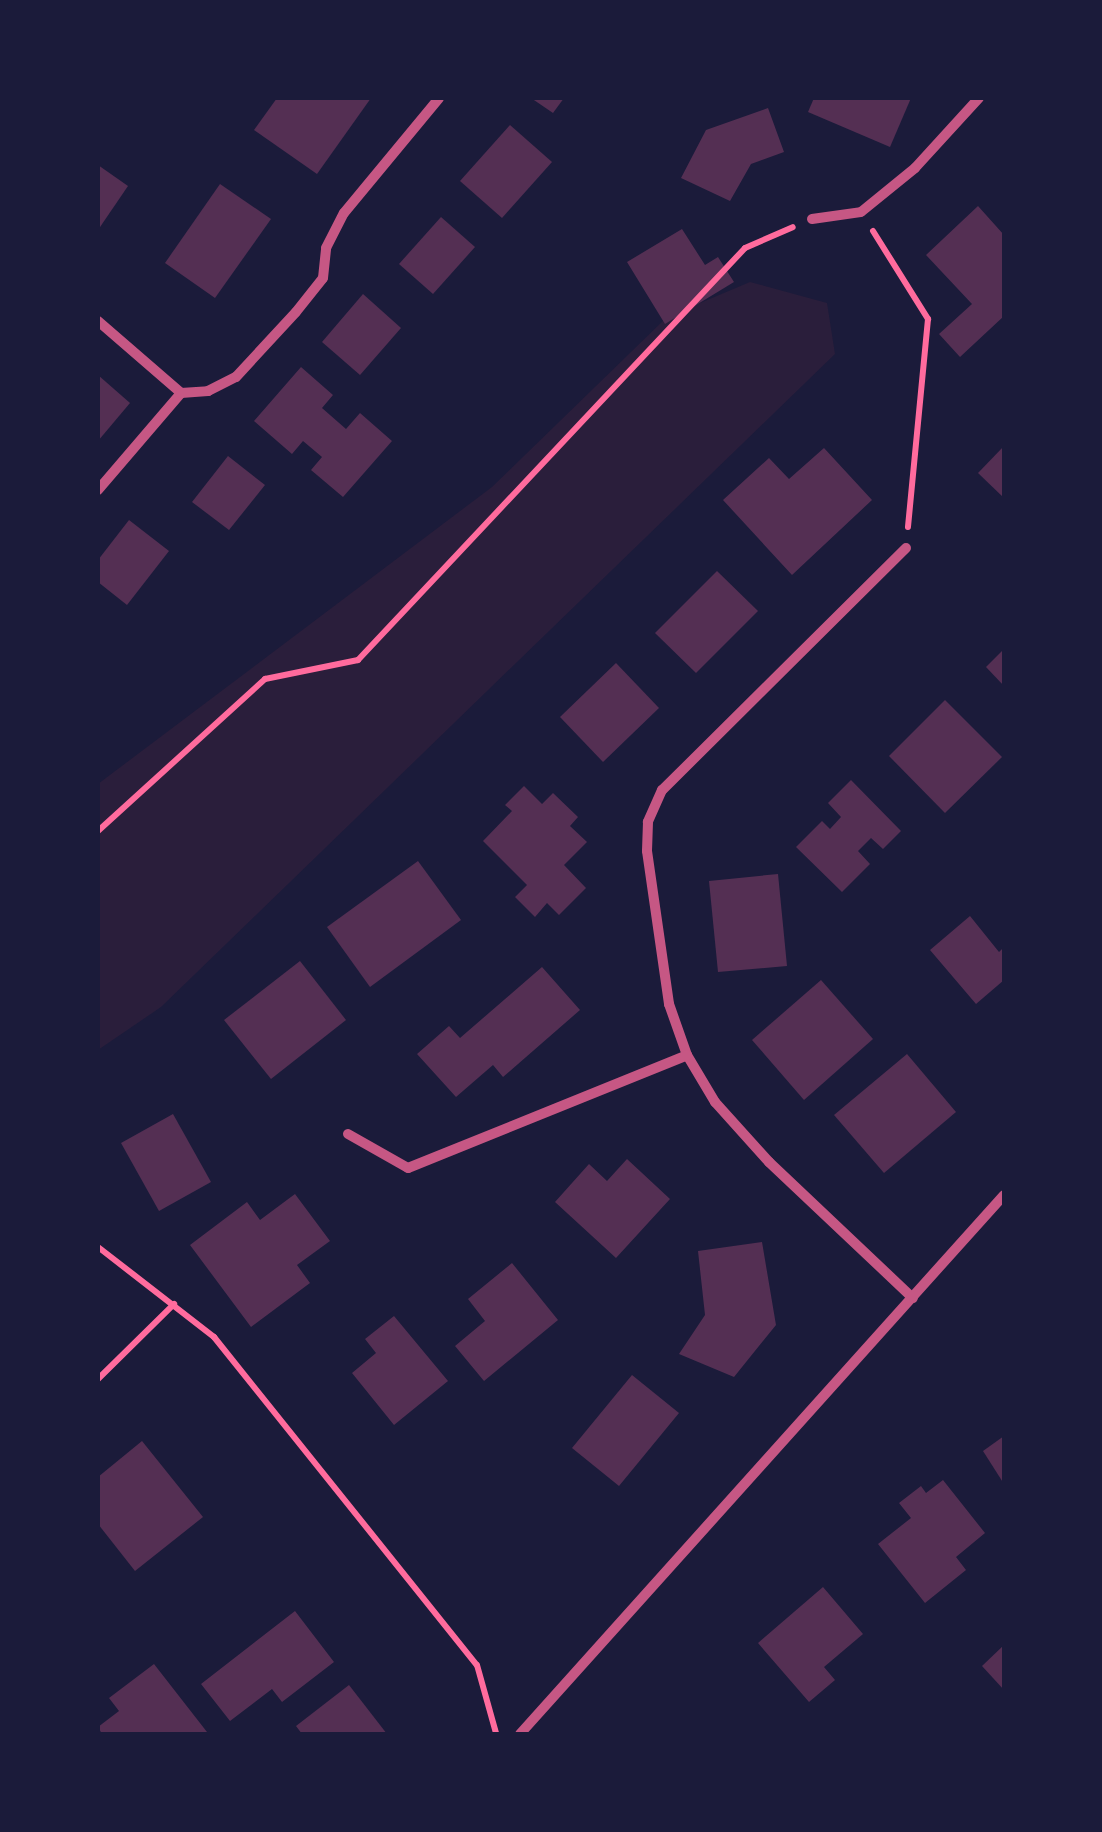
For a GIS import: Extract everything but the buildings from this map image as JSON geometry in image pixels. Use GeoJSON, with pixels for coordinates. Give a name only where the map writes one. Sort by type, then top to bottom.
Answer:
{"type":"FeatureCollection","features":[{"type":"Feature","properties":{"kind":"street"},"geometry":{"type":"LineString","coordinates":[[98,321],[181,393],[208,391],[236,376],[323,278],[326,248],[344,213],[439,98]]}},
{"type":"Feature","properties":{"kind":"street"},"geometry":{"type":"LineString","coordinates":[[812,219],[861,212],[916,168],[979,98]]}},
{"type":"Feature","properties":{"kind":"street"},"geometry":{"type":"LineString","coordinates":[[98,490],[181,393]]}},
{"type":"Feature","properties":{"kind":"street"},"geometry":{"type":"LineString","coordinates":[[906,548],[662,790],[648,822],[669,1004],[686,1055],[714,1102],[769,1162],[913,1298]]}},
{"type":"Feature","properties":{"kind":"street"},"geometry":{"type":"LineString","coordinates":[[348,1134],[408,1168],[686,1055]]}},
{"type":"Feature","properties":{"kind":"street"},"geometry":{"type":"LineString","coordinates":[[520,1734],[1004,1195]]}},
{"type":"Feature","properties":{"kind":"path"},"geometry":{"type":"LineString","coordinates":[[861,212],[928,319],[906,548]]}},
{"type":"Feature","properties":{"kind":"path"},"geometry":{"type":"LineString","coordinates":[[98,831],[265,678],[358,660],[745,248],[812,219]]}},
{"type":"Feature","properties":{"kind":"path"},"geometry":{"type":"LineString","coordinates":[[98,1248],[214,1337],[477,1665],[496,1734]]}},
{"type":"Feature","properties":{"kind":"path"},"geometry":{"type":"LineString","coordinates":[[98,1378],[174,1304]]}},
{"type":"Feature","properties":{"kind":"shaded area"},"geometry":{"type":"Polygon","coordinates":[[[750,282],[827,303],[835,354],[161,1007],[98,1050],[98,784],[492,487],[667,317],[750,282]]]}}]}
